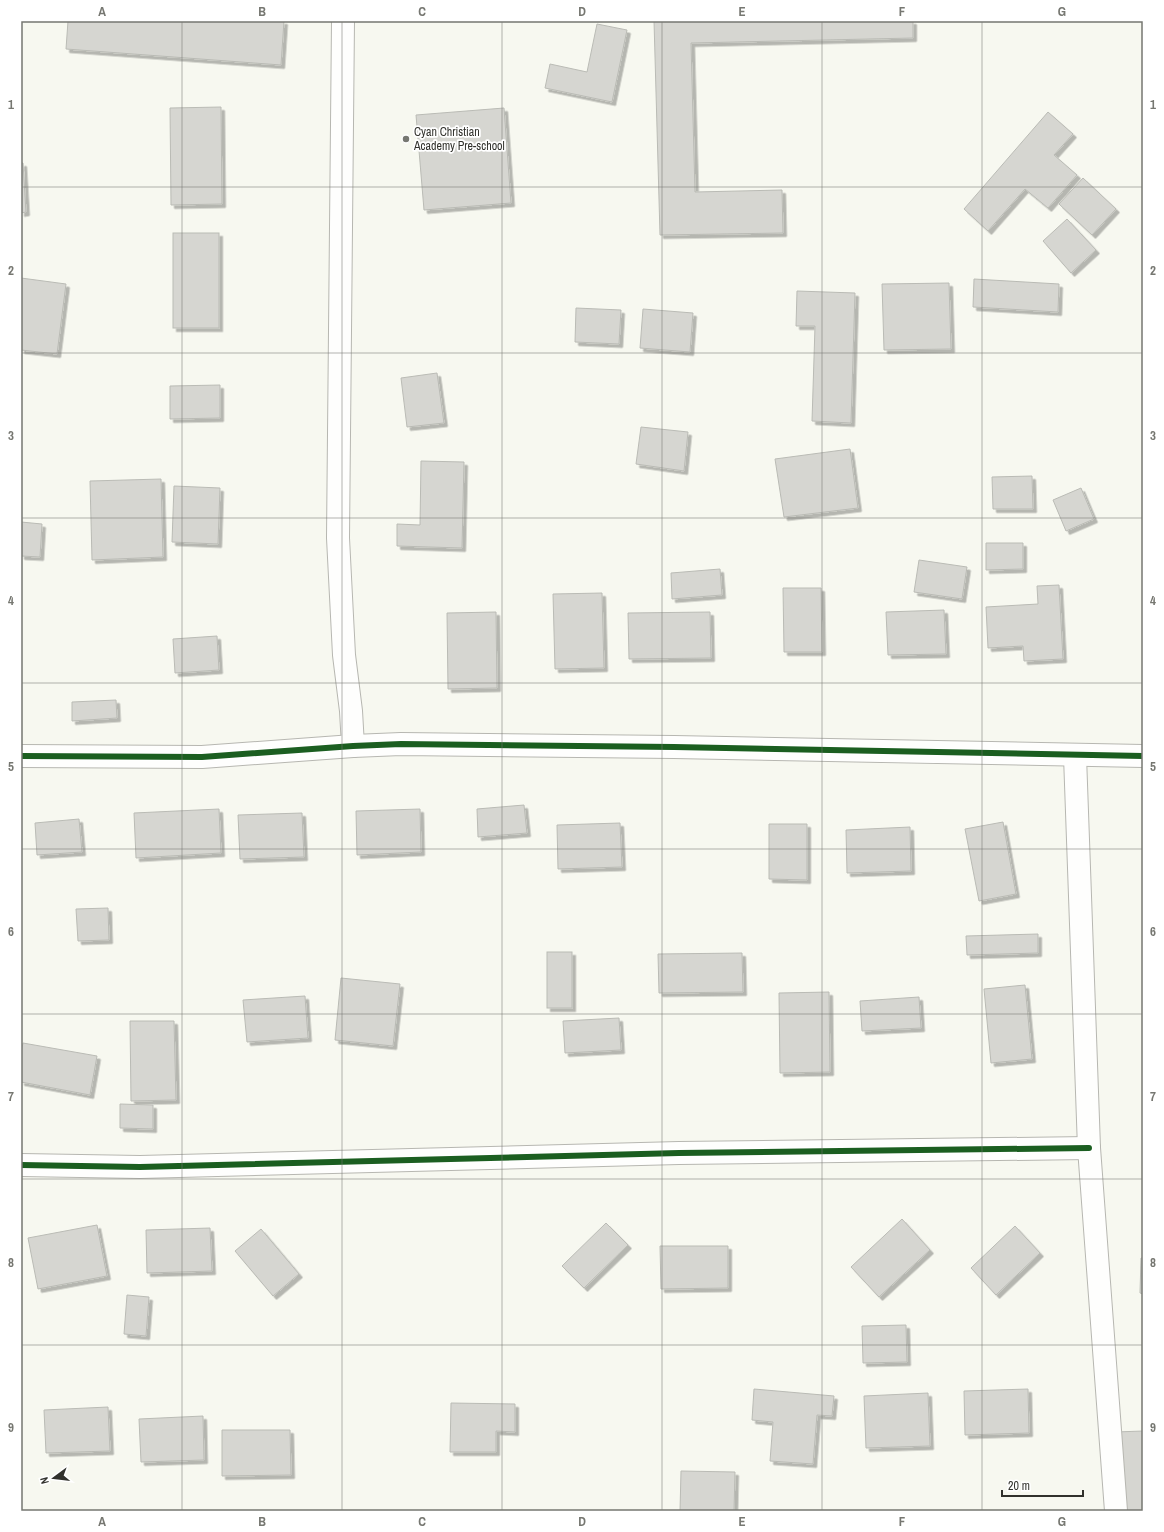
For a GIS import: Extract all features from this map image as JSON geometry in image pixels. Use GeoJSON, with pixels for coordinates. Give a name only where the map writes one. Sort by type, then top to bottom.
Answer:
{"type":"FeatureCollection","features":[{"type":"Feature","properties":{"kind":"street"},"geometry":{"type":"LineString","coordinates":[[343,21],[338,538],[344,655],[351,710],[353,746]]}},
{"type":"Feature","properties":{"kind":"street"},"geometry":{"type":"LineString","coordinates":[[21,756],[202,757],[401,744],[674,747],[1076,756],[1143,756]]}},
{"type":"Feature","properties":{"kind":"street"},"geometry":{"type":"LineString","coordinates":[[1076,756],[1088,1148],[1116,1511]]}},
{"type":"Feature","properties":{"kind":"street"},"geometry":{"type":"LineString","coordinates":[[21,1165],[140,1168],[680,1153],[1088,1148]]}},
{"type":"Feature","properties":{"kind":"building"},"geometry":{"type":"Polygon","coordinates":[[[68,21],[284,21],[281,65],[66,49],[68,21]]]}},
{"type":"Feature","properties":{"kind":"building"},"geometry":{"type":"Polygon","coordinates":[[[654,21],[913,21],[913,38],[691,43],[695,192],[782,190],[783,233],[660,235],[654,21]]]}},
{"type":"Feature","properties":{"kind":"building"},"geometry":{"type":"Polygon","coordinates":[[[597,24],[627,30],[612,102],[545,88],[550,64],[587,72],[597,24]]]}},
{"type":"Feature","properties":{"kind":"building"},"geometry":{"type":"Polygon","coordinates":[[[221,107],[222,204],[171,205],[170,108],[221,107]]]}},
{"type":"Feature","properties":{"kind":"building"},"geometry":{"type":"Polygon","coordinates":[[[504,108],[511,203],[424,210],[416,115],[504,108]]]}},
{"type":"Feature","properties":{"kind":"building"},"geometry":{"type":"Polygon","coordinates":[[[1048,112],[1073,134],[1054,155],[1077,175],[1048,208],[1025,189],[988,231],[964,209],[1048,112]]]}},
{"type":"Feature","properties":{"kind":"building"},"geometry":{"type":"Polygon","coordinates":[[[21,163],[23,163],[26,212],[21,213],[21,163]]]}},
{"type":"Feature","properties":{"kind":"building"},"geometry":{"type":"Polygon","coordinates":[[[1083,178],[1116,209],[1092,235],[1059,204],[1083,178]]]}},
{"type":"Feature","properties":{"kind":"building"},"geometry":{"type":"Polygon","coordinates":[[[1067,219],[1096,250],[1071,273],[1043,241],[1067,219]]]}},
{"type":"Feature","properties":{"kind":"building"},"geometry":{"type":"Polygon","coordinates":[[[173,233],[219,233],[219,328],[173,328],[173,233]]]}},
{"type":"Feature","properties":{"kind":"building"},"geometry":{"type":"Polygon","coordinates":[[[21,278],[66,284],[57,354],[21,350],[21,278]]]}},
{"type":"Feature","properties":{"kind":"building"},"geometry":{"type":"Polygon","coordinates":[[[974,279],[1059,284],[1058,312],[973,307],[974,279]]]}},
{"type":"Feature","properties":{"kind":"building"},"geometry":{"type":"Polygon","coordinates":[[[949,283],[951,349],[884,350],[882,284],[949,283]]]}},
{"type":"Feature","properties":{"kind":"building"},"geometry":{"type":"Polygon","coordinates":[[[797,291],[855,293],[851,423],[812,421],[815,326],[796,326],[797,291]]]}},
{"type":"Feature","properties":{"kind":"building"},"geometry":{"type":"Polygon","coordinates":[[[576,308],[621,310],[619,344],[575,342],[576,308]]]}},
{"type":"Feature","properties":{"kind":"building"},"geometry":{"type":"Polygon","coordinates":[[[643,309],[693,313],[690,352],[640,348],[643,309]]]}},
{"type":"Feature","properties":{"kind":"building"},"geometry":{"type":"Polygon","coordinates":[[[437,373],[444,423],[407,427],[401,378],[437,373]]]}},
{"type":"Feature","properties":{"kind":"building"},"geometry":{"type":"Polygon","coordinates":[[[220,385],[220,418],[170,419],[170,386],[220,385]]]}},
{"type":"Feature","properties":{"kind":"building"},"geometry":{"type":"Polygon","coordinates":[[[641,427],[688,432],[684,471],[636,464],[641,427]]]}},
{"type":"Feature","properties":{"kind":"building"},"geometry":{"type":"Polygon","coordinates":[[[850,449],[858,508],[784,517],[775,459],[850,449]]]}},
{"type":"Feature","properties":{"kind":"building"},"geometry":{"type":"Polygon","coordinates":[[[421,461],[464,462],[462,548],[397,546],[397,524],[420,525],[421,461]]]}},
{"type":"Feature","properties":{"kind":"building"},"geometry":{"type":"Polygon","coordinates":[[[1032,476],[1033,509],[993,509],[992,477],[1032,476]]]}},
{"type":"Feature","properties":{"kind":"building"},"geometry":{"type":"Polygon","coordinates":[[[161,479],[163,557],[92,560],[90,481],[161,479]]]}},
{"type":"Feature","properties":{"kind":"building"},"geometry":{"type":"Polygon","coordinates":[[[174,486],[220,488],[218,544],[172,542],[174,486]]]}},
{"type":"Feature","properties":{"kind":"building"},"geometry":{"type":"Polygon","coordinates":[[[1081,488],[1094,519],[1066,531],[1053,500],[1081,488]]]}},
{"type":"Feature","properties":{"kind":"building"},"geometry":{"type":"Polygon","coordinates":[[[21,522],[42,524],[40,557],[21,556],[21,522]]]}},
{"type":"Feature","properties":{"kind":"building"},"geometry":{"type":"Polygon","coordinates":[[[986,543],[1023,543],[1023,569],[986,570],[986,543]]]}},
{"type":"Feature","properties":{"kind":"building"},"geometry":{"type":"Polygon","coordinates":[[[919,560],[967,567],[962,599],[914,592],[919,560]]]}},
{"type":"Feature","properties":{"kind":"building"},"geometry":{"type":"Polygon","coordinates":[[[720,569],[722,595],[672,599],[671,573],[720,569]]]}},
{"type":"Feature","properties":{"kind":"building"},"geometry":{"type":"Polygon","coordinates":[[[1059,585],[1063,659],[1024,661],[1023,646],[988,648],[986,607],[1038,604],[1037,586],[1059,585]]]}},
{"type":"Feature","properties":{"kind":"building"},"geometry":{"type":"Polygon","coordinates":[[[783,588],[821,588],[822,652],[784,652],[783,588]]]}},
{"type":"Feature","properties":{"kind":"building"},"geometry":{"type":"Polygon","coordinates":[[[602,593],[604,668],[555,669],[553,594],[602,593]]]}},
{"type":"Feature","properties":{"kind":"building"},"geometry":{"type":"Polygon","coordinates":[[[944,610],[946,654],[888,655],[886,612],[944,610]]]}},
{"type":"Feature","properties":{"kind":"building"},"geometry":{"type":"Polygon","coordinates":[[[496,612],[497,688],[448,689],[447,613],[496,612]]]}},
{"type":"Feature","properties":{"kind":"building"},"geometry":{"type":"Polygon","coordinates":[[[710,612],[711,658],[629,659],[628,613],[710,612]]]}},
{"type":"Feature","properties":{"kind":"building"},"geometry":{"type":"Polygon","coordinates":[[[217,636],[219,670],[175,673],[173,639],[217,636]]]}},
{"type":"Feature","properties":{"kind":"building"},"geometry":{"type":"Polygon","coordinates":[[[116,700],[117,718],[72,721],[72,702],[116,700]]]}},
{"type":"Feature","properties":{"kind":"building"},"geometry":{"type":"Polygon","coordinates":[[[524,805],[527,833],[478,837],[477,809],[524,805]]]}},
{"type":"Feature","properties":{"kind":"building"},"geometry":{"type":"Polygon","coordinates":[[[219,809],[221,853],[136,858],[134,813],[219,809]]]}},
{"type":"Feature","properties":{"kind":"building"},"geometry":{"type":"Polygon","coordinates":[[[420,809],[421,852],[357,855],[356,811],[420,809]]]}},
{"type":"Feature","properties":{"kind":"building"},"geometry":{"type":"Polygon","coordinates":[[[302,813],[304,857],[240,859],[238,815],[302,813]]]}},
{"type":"Feature","properties":{"kind":"building"},"geometry":{"type":"Polygon","coordinates":[[[79,819],[82,852],[37,855],[35,823],[79,819]]]}},
{"type":"Feature","properties":{"kind":"building"},"geometry":{"type":"Polygon","coordinates":[[[1003,822],[1016,894],[979,901],[965,829],[1003,822]]]}},
{"type":"Feature","properties":{"kind":"building"},"geometry":{"type":"Polygon","coordinates":[[[620,823],[622,867],[558,869],[557,825],[620,823]]]}},
{"type":"Feature","properties":{"kind":"building"},"geometry":{"type":"Polygon","coordinates":[[[769,824],[807,824],[807,880],[769,879],[769,824]]]}},
{"type":"Feature","properties":{"kind":"building"},"geometry":{"type":"Polygon","coordinates":[[[910,827],[911,871],[847,873],[846,830],[910,827]]]}},
{"type":"Feature","properties":{"kind":"building"},"geometry":{"type":"Polygon","coordinates":[[[108,908],[109,940],[78,941],[76,909],[108,908]]]}},
{"type":"Feature","properties":{"kind":"building"},"geometry":{"type":"Polygon","coordinates":[[[1038,934],[1038,953],[967,955],[966,936],[1038,934]]]}},
{"type":"Feature","properties":{"kind":"building"},"geometry":{"type":"Polygon","coordinates":[[[547,952],[572,952],[572,1008],[547,1008],[547,952]]]}},
{"type":"Feature","properties":{"kind":"building"},"geometry":{"type":"Polygon","coordinates":[[[742,953],[743,992],[659,993],[658,954],[742,953]]]}},
{"type":"Feature","properties":{"kind":"building"},"geometry":{"type":"Polygon","coordinates":[[[341,978],[400,984],[393,1046],[335,1040],[341,978]]]}},
{"type":"Feature","properties":{"kind":"building"},"geometry":{"type":"Polygon","coordinates":[[[1025,985],[1032,1059],[991,1063],[984,989],[1025,985]]]}},
{"type":"Feature","properties":{"kind":"building"},"geometry":{"type":"Polygon","coordinates":[[[829,992],[830,1072],[780,1073],[779,993],[829,992]]]}},
{"type":"Feature","properties":{"kind":"building"},"geometry":{"type":"Polygon","coordinates":[[[305,996],[308,1038],[247,1042],[243,1000],[305,996]]]}},
{"type":"Feature","properties":{"kind":"building"},"geometry":{"type":"Polygon","coordinates":[[[919,997],[921,1028],[862,1031],[860,1001],[919,997]]]}},
{"type":"Feature","properties":{"kind":"building"},"geometry":{"type":"Polygon","coordinates":[[[619,1018],[621,1050],[565,1053],[563,1021],[619,1018]]]}},
{"type":"Feature","properties":{"kind":"building"},"geometry":{"type":"Polygon","coordinates":[[[130,1021],[174,1021],[176,1100],[131,1101],[130,1021]]]}},
{"type":"Feature","properties":{"kind":"building"},"geometry":{"type":"Polygon","coordinates":[[[23,1043],[97,1056],[90,1095],[21,1082],[21,1053],[23,1043]]]}},
{"type":"Feature","properties":{"kind":"building"},"geometry":{"type":"Polygon","coordinates":[[[120,1104],[153,1105],[153,1129],[120,1128],[120,1104]]]}},
{"type":"Feature","properties":{"kind":"building"},"geometry":{"type":"Polygon","coordinates":[[[902,1219],[930,1250],[879,1297],[851,1267],[902,1219]]]}},
{"type":"Feature","properties":{"kind":"building"},"geometry":{"type":"Polygon","coordinates":[[[606,1223],[628,1245],[584,1288],[562,1266],[606,1223]]]}},
{"type":"Feature","properties":{"kind":"building"},"geometry":{"type":"Polygon","coordinates":[[[97,1225],[107,1276],[38,1289],[28,1238],[97,1225]]]}},
{"type":"Feature","properties":{"kind":"building"},"geometry":{"type":"Polygon","coordinates":[[[1015,1226],[1040,1253],[996,1295],[971,1268],[1015,1226]]]}},
{"type":"Feature","properties":{"kind":"building"},"geometry":{"type":"Polygon","coordinates":[[[210,1228],[212,1271],[147,1273],[146,1230],[210,1228]]]}},
{"type":"Feature","properties":{"kind":"building"},"geometry":{"type":"Polygon","coordinates":[[[261,1229],[299,1274],[273,1296],[235,1251],[261,1229]]]}},
{"type":"Feature","properties":{"kind":"building"},"geometry":{"type":"Polygon","coordinates":[[[660,1246],[728,1246],[728,1288],[661,1289],[660,1246]]]}},
{"type":"Feature","properties":{"kind":"building"},"geometry":{"type":"Polygon","coordinates":[[[1141,1258],[1143,1258],[1143,1294],[1140,1293],[1141,1258]]]}},
{"type":"Feature","properties":{"kind":"building"},"geometry":{"type":"Polygon","coordinates":[[[127,1295],[149,1297],[146,1336],[124,1334],[127,1295]]]}},
{"type":"Feature","properties":{"kind":"building"},"geometry":{"type":"Polygon","coordinates":[[[906,1325],[907,1362],[863,1363],[862,1326],[906,1325]]]}},
{"type":"Feature","properties":{"kind":"building"},"geometry":{"type":"Polygon","coordinates":[[[754,1389],[834,1396],[832,1416],[817,1415],[813,1464],[770,1461],[773,1422],[752,1420],[754,1389]]]}},
{"type":"Feature","properties":{"kind":"building"},"geometry":{"type":"Polygon","coordinates":[[[1028,1389],[1029,1433],[965,1435],[964,1391],[1028,1389]]]}},
{"type":"Feature","properties":{"kind":"building"},"geometry":{"type":"Polygon","coordinates":[[[928,1393],[930,1446],[866,1448],[864,1396],[928,1393]]]}},
{"type":"Feature","properties":{"kind":"building"},"geometry":{"type":"Polygon","coordinates":[[[451,1403],[515,1404],[515,1432],[496,1431],[496,1452],[450,1452],[451,1403]]]}},
{"type":"Feature","properties":{"kind":"building"},"geometry":{"type":"Polygon","coordinates":[[[108,1407],[110,1451],[46,1453],[44,1410],[108,1407]]]}},
{"type":"Feature","properties":{"kind":"building"},"geometry":{"type":"Polygon","coordinates":[[[203,1416],[204,1460],[141,1462],[139,1419],[203,1416]]]}},
{"type":"Feature","properties":{"kind":"building"},"geometry":{"type":"Polygon","coordinates":[[[222,1430],[290,1430],[291,1475],[222,1476],[222,1430]]]}},
{"type":"Feature","properties":{"kind":"building"},"geometry":{"type":"Polygon","coordinates":[[[1143,1431],[1143,1511],[1119,1511],[1115,1432],[1143,1431]]]}},
{"type":"Feature","properties":{"kind":"building"},"geometry":{"type":"Polygon","coordinates":[[[681,1471],[735,1472],[734,1511],[680,1511],[681,1471]]]}},
{"type":"Feature","properties":{"kind":"cycle path"},"geometry":{"type":"LineString","coordinates":[[21,756],[202,757],[401,744],[674,747],[1143,756]]}},
{"type":"Feature","properties":{"kind":"cycle path"},"geometry":{"type":"LineString","coordinates":[[21,1165],[140,1167],[679,1153],[1089,1148]]}},
{"type":"Feature","properties":{"kind":"place","name":"Cyan Christian Academy Pre-school"},"geometry":{"type":"Point","coordinates":[406,139]}}]}
